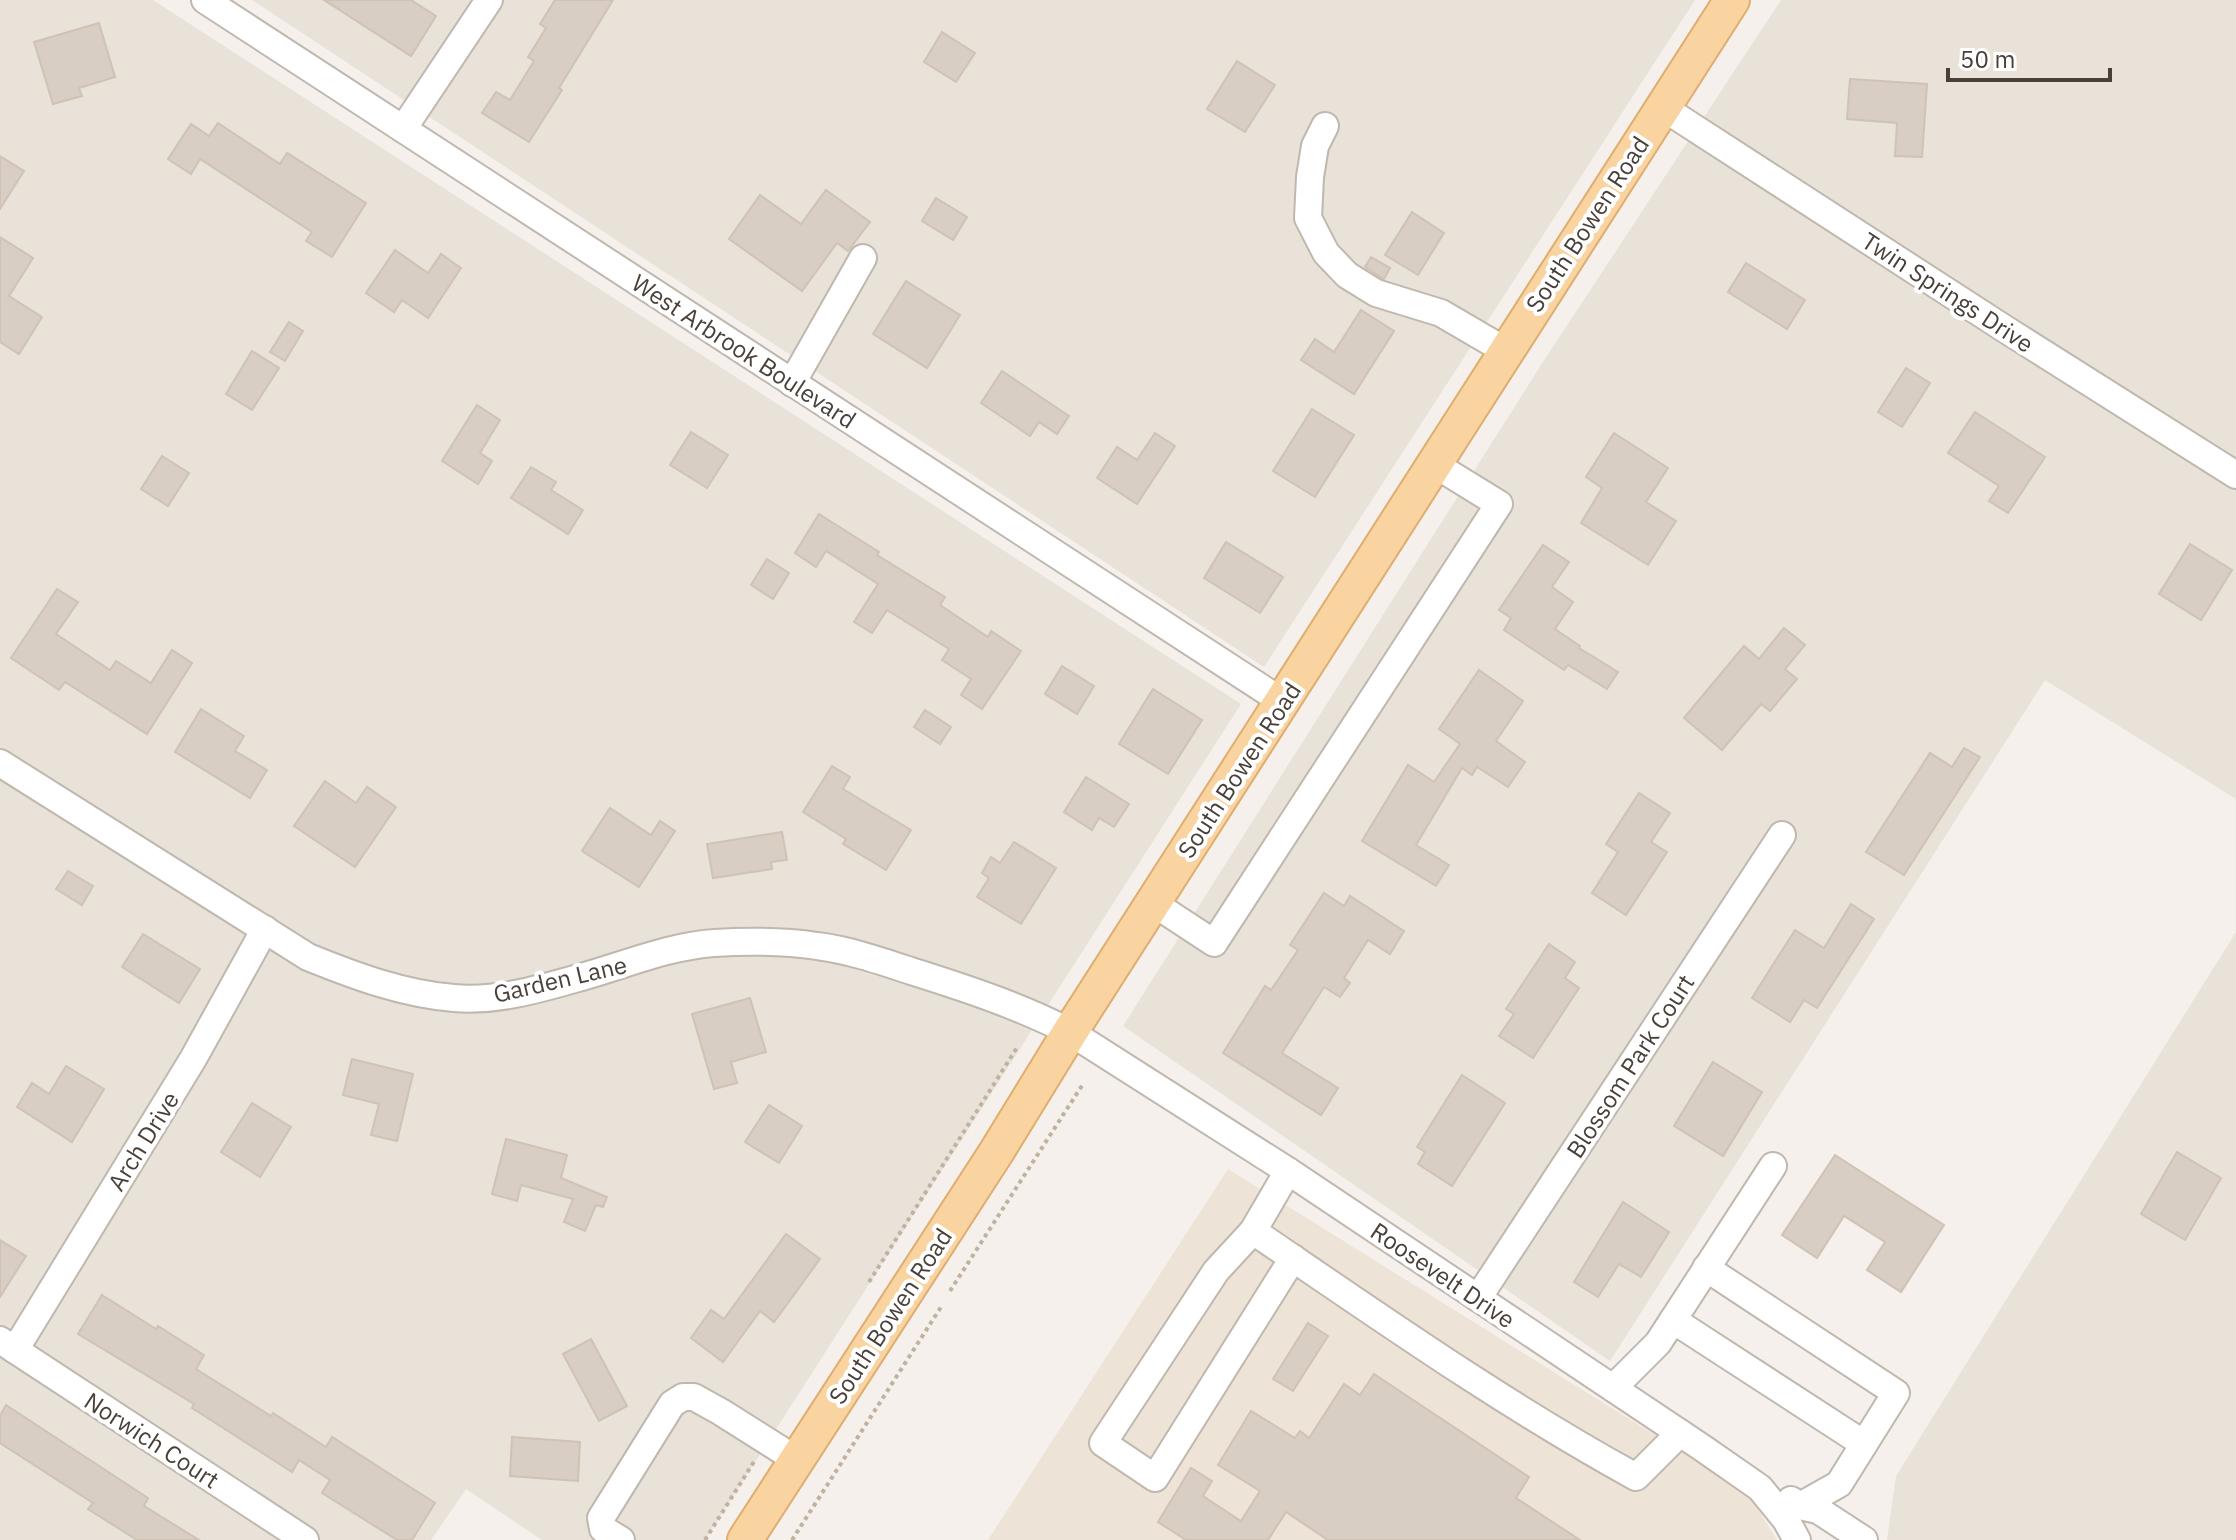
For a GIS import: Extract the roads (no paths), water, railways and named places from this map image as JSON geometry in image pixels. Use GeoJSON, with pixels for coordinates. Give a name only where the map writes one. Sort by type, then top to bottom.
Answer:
{"type":"FeatureCollection","features":[{"type":"Feature","properties":{"kind":"main road","name":"South Bowen Road"},"geometry":{"type":"LineString","coordinates":[[745,1540],[1732,0]]}},
{"type":"Feature","properties":{"kind":"street","name":"West Arbrook Boulevard"},"geometry":{"type":"LineString","coordinates":[[205,0],[1283,702]]}},
{"type":"Feature","properties":{"kind":"street"},"geometry":{"type":"LineString","coordinates":[[403,129],[489,0]]}},
{"type":"Feature","properties":{"kind":"street","name":"Twin Springs Drive"},"geometry":{"type":"LineString","coordinates":[[1662,107],[2236,475]]}},
{"type":"Feature","properties":{"kind":"street"},"geometry":{"type":"LineString","coordinates":[[1325,126],[1315,146],[1308,218],[1326,253],[1347,275],[1376,293],[1441,313],[1506,351]]}},
{"type":"Feature","properties":{"kind":"street"},"geometry":{"type":"LineString","coordinates":[[792,383],[863,258]]}},
{"type":"Feature","properties":{"kind":"street"},"geometry":{"type":"LineString","coordinates":[[1153,903],[1214,943],[1499,504],[1434,464]]}},
{"type":"Feature","properties":{"kind":"street","name":"Garden Lane"},"geometry":{"type":"LineString","coordinates":[[0,763],[308,957],[355,976],[407,991],[455,998],[500,997],[552,986],[671,950],[712,943],[770,942],[819,946],[868,957],[1038,1015],[1070,1032]]}},
{"type":"Feature","properties":{"kind":"street","name":"Blossom Park Court"},"geometry":{"type":"LineString","coordinates":[[1478,1298],[1782,835]]}},
{"type":"Feature","properties":{"kind":"street","name":"Arch Drive"},"geometry":{"type":"LineString","coordinates":[[8,1345],[193,1059],[265,929]]}},
{"type":"Feature","properties":{"kind":"street","name":"Roosevelt Drive"},"geometry":{"type":"LineString","coordinates":[[1070,1032],[1288,1171],[1760,1488],[1786,1520],[1797,1540]]}},
{"type":"Feature","properties":{"kind":"street"},"geometry":{"type":"LineString","coordinates":[[1613,1388],[1658,1343],[1773,1166]]}},
{"type":"Feature","properties":{"kind":"street"},"geometry":{"type":"LineString","coordinates":[[1288,1171],[1253,1231],[1216,1271],[1103,1443],[1155,1478],[1293,1258]]}},
{"type":"Feature","properties":{"kind":"street"},"geometry":{"type":"LineString","coordinates":[[1253,1231],[1571,1441],[1636,1477],[1680,1433]]}},
{"type":"Feature","properties":{"kind":"street"},"geometry":{"type":"LineString","coordinates":[[1706,1268],[1896,1393],[1839,1484],[1800,1506]]}},
{"type":"Feature","properties":{"kind":"street"},"geometry":{"type":"LineString","coordinates":[[1673,1320],[1864,1444]]}},
{"type":"Feature","properties":{"kind":"street","name":"Norwich Court"},"geometry":{"type":"LineString","coordinates":[[8,1345],[268,1530],[305,1540]]}},
{"type":"Feature","properties":{"kind":"street"},"geometry":{"type":"LineString","coordinates":[[621,1540],[603,1529],[601,1518],[672,1404],[683,1397],[694,1397],[797,1460]]}},
{"type":"Feature","properties":{"kind":"street"},"geometry":{"type":"LineString","coordinates":[[1760,1488],[1800,1506],[1818,1510],[1864,1540]]}}]}
